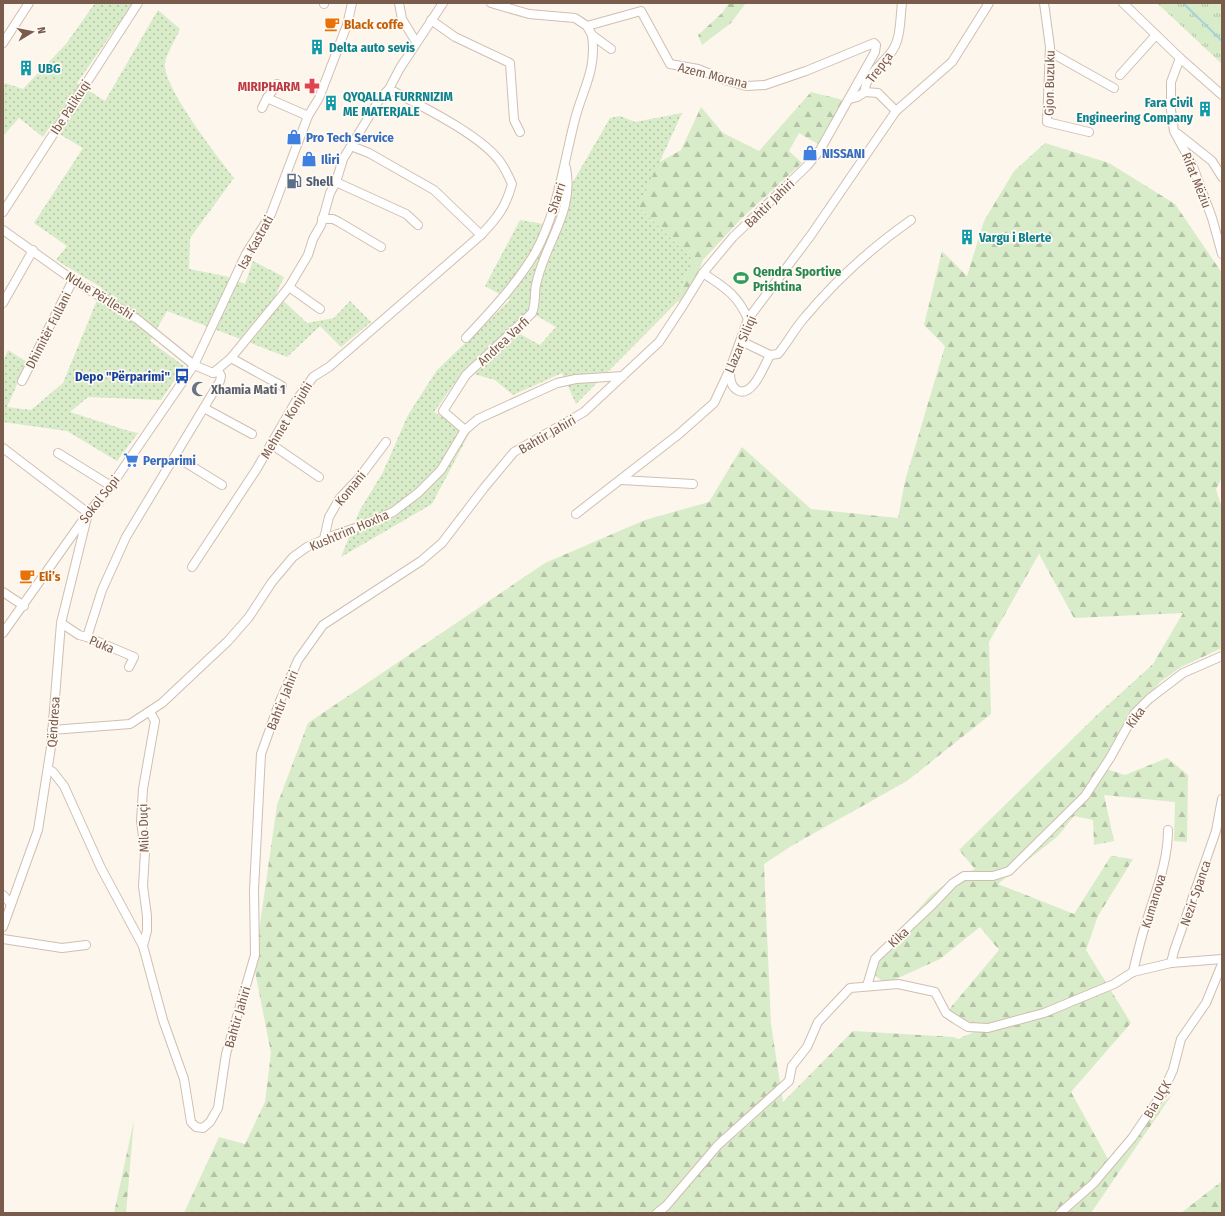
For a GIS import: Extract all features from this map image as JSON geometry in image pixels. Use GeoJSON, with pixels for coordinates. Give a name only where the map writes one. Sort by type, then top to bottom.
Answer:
{"type":"FeatureCollection","features":[{"type":"Feature","properties":{"kind":"street"},"geometry":{"type":"LineString","coordinates":[[3,43],[29,3]]}},
{"type":"Feature","properties":{"kind":"street","name":"Ibe Palikuqi"},"geometry":{"type":"LineString","coordinates":[[3,212],[138,3]]}},
{"type":"Feature","properties":{"kind":"street","name":"Isa Kastrati"},"geometry":{"type":"LineString","coordinates":[[194,365],[246,254],[270,214],[308,116],[322,90],[348,25],[352,3]]}},
{"type":"Feature","properties":{"kind":"street"},"geometry":{"type":"LineString","coordinates":[[399,3],[402,19],[416,42]]}},
{"type":"Feature","properties":{"kind":"street"},"geometry":{"type":"LineString","coordinates":[[214,373],[231,358],[289,287],[308,254],[313,239],[322,225],[322,219],[330,193],[336,182],[338,170],[351,146],[382,96],[389,89],[416,42],[443,3]]}},
{"type":"Feature","properties":{"kind":"street"},"geometry":{"type":"LineString","coordinates":[[491,3],[511,6],[529,14],[548,17],[568,16],[575,18],[587,26],[592,35],[611,49]]}},
{"type":"Feature","properties":{"kind":"street","name":"Trepça"},"geometry":{"type":"LineString","coordinates":[[850,99],[865,92],[865,85],[869,78],[893,50],[897,38],[902,3]]}},
{"type":"Feature","properties":{"kind":"street","name":"Llazar Siliqi"},"geometry":{"type":"LineString","coordinates":[[576,514],[680,434],[714,403],[730,369],[748,319],[810,235],[896,111],[952,62],[989,3]]}},
{"type":"Feature","properties":{"kind":"street","name":"Gjon Buzuku"},"geometry":{"type":"LineString","coordinates":[[1044,3],[1050,52],[1047,122],[1089,132]]}},
{"type":"Feature","properties":{"kind":"street"},"geometry":{"type":"LineString","coordinates":[[1123,3],[1180,58],[1222,95]]}},
{"type":"Feature","properties":{"kind":"street","name":"Azem Morana"},"geometry":{"type":"LineString","coordinates":[[587,26],[641,11],[670,64],[698,69],[725,80],[746,86],[765,85],[845,56],[874,43],[876,45],[875,52],[850,99]]}},
{"type":"Feature","properties":{"kind":"street"},"geometry":{"type":"LineString","coordinates":[[431,20],[455,37],[510,63],[514,120],[520,132]]}},
{"type":"Feature","properties":{"kind":"street","name":"Sharri"},"geometry":{"type":"LineString","coordinates":[[466,338],[504,296],[535,253],[554,205],[565,165],[574,121],[593,68],[594,52],[592,35]]}},
{"type":"Feature","properties":{"kind":"street"},"geometry":{"type":"LineString","coordinates":[[1120,75],[1156,35]]}},
{"type":"Feature","properties":{"kind":"street"},"geometry":{"type":"LineString","coordinates":[[1050,52],[1114,88]]}},
{"type":"Feature","properties":{"kind":"street"},"geometry":{"type":"LineString","coordinates":[[1180,58],[1171,82],[1171,110],[1174,131],[1212,161],[1222,177]]}},
{"type":"Feature","properties":{"kind":"street"},"geometry":{"type":"LineString","coordinates":[[262,108],[267,98],[278,84]]}},
{"type":"Feature","properties":{"kind":"street","name":"Mehmet Konjuhi"},"geometry":{"type":"LineString","coordinates":[[192,567],[256,470],[313,377],[328,367],[481,235],[495,220],[507,202],[512,184],[500,162],[485,147],[460,129],[389,89]]}},
{"type":"Feature","properties":{"kind":"street"},"geometry":{"type":"LineString","coordinates":[[865,92],[878,93],[896,111]]}},
{"type":"Feature","properties":{"kind":"street"},"geometry":{"type":"LineString","coordinates":[[267,98],[308,116]]}},
{"type":"Feature","properties":{"kind":"street","name":"Bahtir Jahiri"},"geometry":{"type":"LineString","coordinates":[[48,769],[53,772],[64,786],[107,880],[143,946],[163,1020],[184,1079],[191,1122],[196,1127],[203,1128],[210,1122],[218,1108],[226,1054],[255,955],[254,890],[261,754],[280,701],[298,660],[323,625],[421,562],[442,543],[514,452],[584,412],[659,342],[703,272],[733,237],[807,166],[820,150],[850,99]]}},
{"type":"Feature","properties":{"kind":"street","name":"Rifat Mëziu"},"geometry":{"type":"LineString","coordinates":[[1174,131],[1192,164],[1212,218],[1222,254]]}},
{"type":"Feature","properties":{"kind":"street"},"geometry":{"type":"LineString","coordinates":[[351,146],[369,153],[434,190],[481,235]]}},
{"type":"Feature","properties":{"kind":"street","name":"Andrea Varfi"},"geometry":{"type":"LineString","coordinates":[[465,430],[443,411],[466,375],[532,313],[538,278],[547,249],[564,213],[569,182],[565,165]]}},
{"type":"Feature","properties":{"kind":"street"},"geometry":{"type":"LineString","coordinates":[[336,182],[406,214],[418,224]]}},
{"type":"Feature","properties":{"kind":"street"},"geometry":{"type":"LineString","coordinates":[[322,219],[333,219],[381,247]]}},
{"type":"Feature","properties":{"kind":"street"},"geometry":{"type":"LineString","coordinates":[[743,334],[746,344],[770,355],[778,354],[804,317],[853,266],[880,242],[910,220]]}},
{"type":"Feature","properties":{"kind":"street","name":"Ndue Përlleshi"},"geometry":{"type":"LineString","coordinates":[[3,230],[74,280],[137,319],[194,365],[214,373]]}},
{"type":"Feature","properties":{"kind":"street"},"geometry":{"type":"LineString","coordinates":[[3,303],[33,250]]}},
{"type":"Feature","properties":{"kind":"street"},"geometry":{"type":"LineString","coordinates":[[703,272],[730,291],[741,303],[748,319]]}},
{"type":"Feature","properties":{"kind":"street","name":"Dhimitër Fullani"},"geometry":{"type":"LineString","coordinates":[[22,381],[74,280]]}},
{"type":"Feature","properties":{"kind":"street"},"geometry":{"type":"LineString","coordinates":[[289,287],[320,309]]}},
{"type":"Feature","properties":{"kind":"street"},"geometry":{"type":"LineString","coordinates":[[730,369],[730,378],[733,387],[739,391],[745,391],[751,388],[770,355]]}},
{"type":"Feature","properties":{"kind":"street"},"geometry":{"type":"LineString","coordinates":[[231,358],[282,386]]}},
{"type":"Feature","properties":{"kind":"street","name":"Sokol Sopi"},"geometry":{"type":"LineString","coordinates":[[3,633],[24,606],[88,513],[111,486],[194,365]]}},
{"type":"Feature","properties":{"kind":"street"},"geometry":{"type":"LineString","coordinates":[[87,637],[102,590],[126,536],[221,380],[219,372],[214,373]]}},
{"type":"Feature","properties":{"kind":"street","name":"Kushtrim Hoxha"},"geometry":{"type":"LineString","coordinates":[[52,730],[130,724],[150,712],[162,703],[228,642],[293,557],[307,547],[324,539],[364,526],[393,512],[418,493],[441,470],[465,430],[478,419],[558,383],[576,379],[623,376]]}},
{"type":"Feature","properties":{"kind":"street"},"geometry":{"type":"LineString","coordinates":[[204,408],[252,434]]}},
{"type":"Feature","properties":{"kind":"street","name":"Komani"},"geometry":{"type":"LineString","coordinates":[[324,539],[328,517],[340,498],[359,478],[386,442]]}},
{"type":"Feature","properties":{"kind":"street"},"geometry":{"type":"LineString","coordinates":[[271,444],[319,477]]}},
{"type":"Feature","properties":{"kind":"street"},"geometry":{"type":"LineString","coordinates":[[3,448],[88,513]]}},
{"type":"Feature","properties":{"kind":"street"},"geometry":{"type":"LineString","coordinates":[[58,453],[111,486]]}},
{"type":"Feature","properties":{"kind":"street"},"geometry":{"type":"LineString","coordinates":[[175,456],[222,485]]}},
{"type":"Feature","properties":{"kind":"street"},"geometry":{"type":"LineString","coordinates":[[621,480],[693,484]]}},
{"type":"Feature","properties":{"kind":"street","name":"Qëndresa"},"geometry":{"type":"LineString","coordinates":[[3,927],[38,830],[51,747],[61,623],[88,513]]}},
{"type":"Feature","properties":{"kind":"street"},"geometry":{"type":"LineString","coordinates":[[3,592],[24,606]]}},
{"type":"Feature","properties":{"kind":"street","name":"Puka"},"geometry":{"type":"LineString","coordinates":[[61,623],[79,635],[134,657],[129,667]]}},
{"type":"Feature","properties":{"kind":"street","name":"Kika"},"geometry":{"type":"LineString","coordinates":[[867,986],[875,959],[953,883],[964,876],[993,876],[1009,871],[1085,796],[1110,758],[1135,713],[1149,699],[1183,673],[1222,656]]}},
{"type":"Feature","properties":{"kind":"street","name":"Milo Duçi"},"geometry":{"type":"LineString","coordinates":[[143,946],[147,930],[147,916],[143,886],[145,852],[141,821],[143,789],[155,721],[150,712]]}},
{"type":"Feature","properties":{"kind":"street","name":"Nezir Spanca"},"geometry":{"type":"LineString","coordinates":[[1171,963],[1216,831],[1222,799]]}},
{"type":"Feature","properties":{"kind":"street","name":"Kumanova"},"geometry":{"type":"LineString","coordinates":[[1134,972],[1146,921],[1161,878],[1168,847],[1168,830]]}},
{"type":"Feature","properties":{"kind":"street"},"geometry":{"type":"LineString","coordinates":[[3,895],[11,904]]}},
{"type":"Feature","properties":{"kind":"street"},"geometry":{"type":"LineString","coordinates":[[3,939],[62,948],[86,946]]}},
{"type":"Feature","properties":{"kind":"street"},"geometry":{"type":"LineString","coordinates":[[657,1213],[666,1206],[718,1145],[789,1081],[792,1066],[807,1047],[818,1022],[850,988],[898,984],[935,992],[946,1013],[968,1027],[982,1029],[1044,1013],[1114,984],[1134,972],[1171,963],[1222,959]]}},
{"type":"Feature","properties":{"kind":"street","name":"Bia UÇK"},"geometry":{"type":"LineString","coordinates":[[1060,1213],[1094,1184],[1132,1138],[1162,1094],[1173,1070],[1182,1039],[1206,1003],[1222,964]]}},
{"type":"Feature","properties":{"kind":"green space"},"geometry":{"type":"Polygon","coordinates":[[[95,3],[133,3],[77,83],[105,101],[158,10],[180,29],[165,63],[166,74],[172,88],[192,121],[234,178],[190,238],[189,269],[225,276],[245,284],[253,261],[284,277],[276,294],[307,323],[334,318],[350,301],[371,322],[341,347],[320,326],[287,357],[167,311],[150,341],[184,366],[161,400],[88,397],[70,412],[138,433],[117,461],[67,431],[3,422],[3,362],[8,350],[27,362],[7,407],[31,410],[63,383],[102,288],[56,260],[67,246],[34,223],[83,148],[49,128],[43,137],[19,118],[3,136],[3,86],[5,83],[23,89],[66,44],[95,3]]]}},
{"type":"Feature","properties":{"kind":"green space"},"geometry":{"type":"Polygon","coordinates":[[[729,3],[746,3],[731,23],[702,45],[698,35],[722,13],[729,3]]]}},
{"type":"Feature","properties":{"kind":"green space"},"geometry":{"type":"Polygon","coordinates":[[[1157,3],[1222,3],[1222,64],[1157,3]]]}},
{"type":"Feature","properties":{"kind":"green space"},"geometry":{"type":"Polygon","coordinates":[[[811,92],[843,100],[818,144],[799,133],[789,151],[802,163],[742,218],[703,260],[688,299],[677,302],[691,258],[639,207],[658,163],[681,150],[701,107],[723,133],[759,151],[811,92]]]}},
{"type":"Feature","properties":{"kind":"green space"},"geometry":{"type":"Polygon","coordinates":[[[682,113],[639,207],[691,258],[677,302],[576,404],[562,373],[513,395],[495,380],[463,371],[434,412],[470,432],[432,504],[341,557],[360,510],[383,472],[408,415],[437,370],[510,300],[485,286],[520,220],[555,226],[563,199],[610,118],[620,116],[635,122],[682,113]],[[530,312],[520,334],[540,345],[556,327],[530,312]]]}},
{"type":"Feature","properties":{"kind":"green space"},"geometry":{"type":"Polygon","coordinates":[[[1045,143],[1109,163],[1175,204],[1222,273],[1222,478],[1216,489],[1222,508],[1222,648],[1181,667],[1160,682],[1135,713],[1128,715],[1100,767],[1125,775],[1167,758],[1188,775],[1187,842],[1174,841],[1175,802],[1104,795],[1114,841],[1094,845],[1093,820],[1074,816],[1058,836],[998,884],[1074,914],[1111,856],[1133,859],[1098,916],[1086,950],[1131,1023],[1071,1092],[1108,1159],[1173,1093],[1091,1213],[184,1213],[219,1137],[245,1144],[265,1102],[271,1053],[254,966],[277,805],[308,723],[545,563],[645,520],[709,502],[742,447],[811,509],[898,518],[905,481],[945,346],[924,325],[942,251],[967,276],[984,221],[1014,171],[1045,143]],[[1039,554],[989,642],[991,714],[907,781],[793,845],[764,864],[771,1024],[783,1102],[853,1031],[954,1037],[958,1039],[981,1029],[946,1013],[999,950],[980,927],[940,959],[885,984],[873,973],[882,950],[931,895],[952,879],[975,869],[959,850],[1098,714],[1153,664],[1183,613],[1074,618],[1039,554]]]}},
{"type":"Feature","properties":{"kind":"green space"},"geometry":{"type":"Polygon","coordinates":[[[134,1120],[126,1213],[114,1213],[134,1120]]]}},
{"type":"Feature","properties":{"kind":"green space"},"geometry":{"type":"Polygon","coordinates":[[[1222,1181],[1222,1213],[1181,1213],[1222,1181]]]}},
{"type":"Feature","properties":{"kind":"waterway"},"geometry":{"type":"LineString","coordinates":[[1183,3],[1222,41]]}},
{"type":"Feature","properties":{"kind":"place","name":"Black coffe"},"geometry":{"type":"Point","coordinates":[332,24]}},
{"type":"Feature","properties":{"kind":"place","name":"Delta auto sevis"},"geometry":{"type":"Point","coordinates":[317,47]}},
{"type":"Feature","properties":{"kind":"place","name":"UBG"},"geometry":{"type":"Point","coordinates":[26,68]}},
{"type":"Feature","properties":{"kind":"place","name":"MIRIPHARM"},"geometry":{"type":"Point","coordinates":[312,86]}},
{"type":"Feature","properties":{"kind":"place","name":"QYQALLA FURRNIZIM ME MATERJALE"},"geometry":{"type":"Point","coordinates":[331,103]}},
{"type":"Feature","properties":{"kind":"place","name":"Fara Civil Engineering Company"},"geometry":{"type":"Point","coordinates":[1205,109]}},
{"type":"Feature","properties":{"kind":"place","name":"Pro Tech Service"},"geometry":{"type":"Point","coordinates":[294,137]}},
{"type":"Feature","properties":{"kind":"place","name":"NISSANI"},"geometry":{"type":"Point","coordinates":[810,153]}},
{"type":"Feature","properties":{"kind":"place","name":"Iliri"},"geometry":{"type":"Point","coordinates":[309,159]}},
{"type":"Feature","properties":{"kind":"place","name":"Shell"},"geometry":{"type":"Point","coordinates":[294,181]}},
{"type":"Feature","properties":{"kind":"place","name":"Vargu i Blerte"},"geometry":{"type":"Point","coordinates":[967,237]}},
{"type":"Feature","properties":{"kind":"place","name":"Qendra Sportive Prishtina"},"geometry":{"type":"Point","coordinates":[741,278]}},
{"type":"Feature","properties":{"kind":"place","name":"Depo \"Përparimi\""},"geometry":{"type":"Point","coordinates":[182,376]}},
{"type":"Feature","properties":{"kind":"place","name":"Xhamia Mati 1"},"geometry":{"type":"Point","coordinates":[199,389]}},
{"type":"Feature","properties":{"kind":"place","name":"Perparimi"},"geometry":{"type":"Point","coordinates":[131,460]}},
{"type":"Feature","properties":{"kind":"place","name":"Eli’s"},"geometry":{"type":"Point","coordinates":[27,576]}}]}
